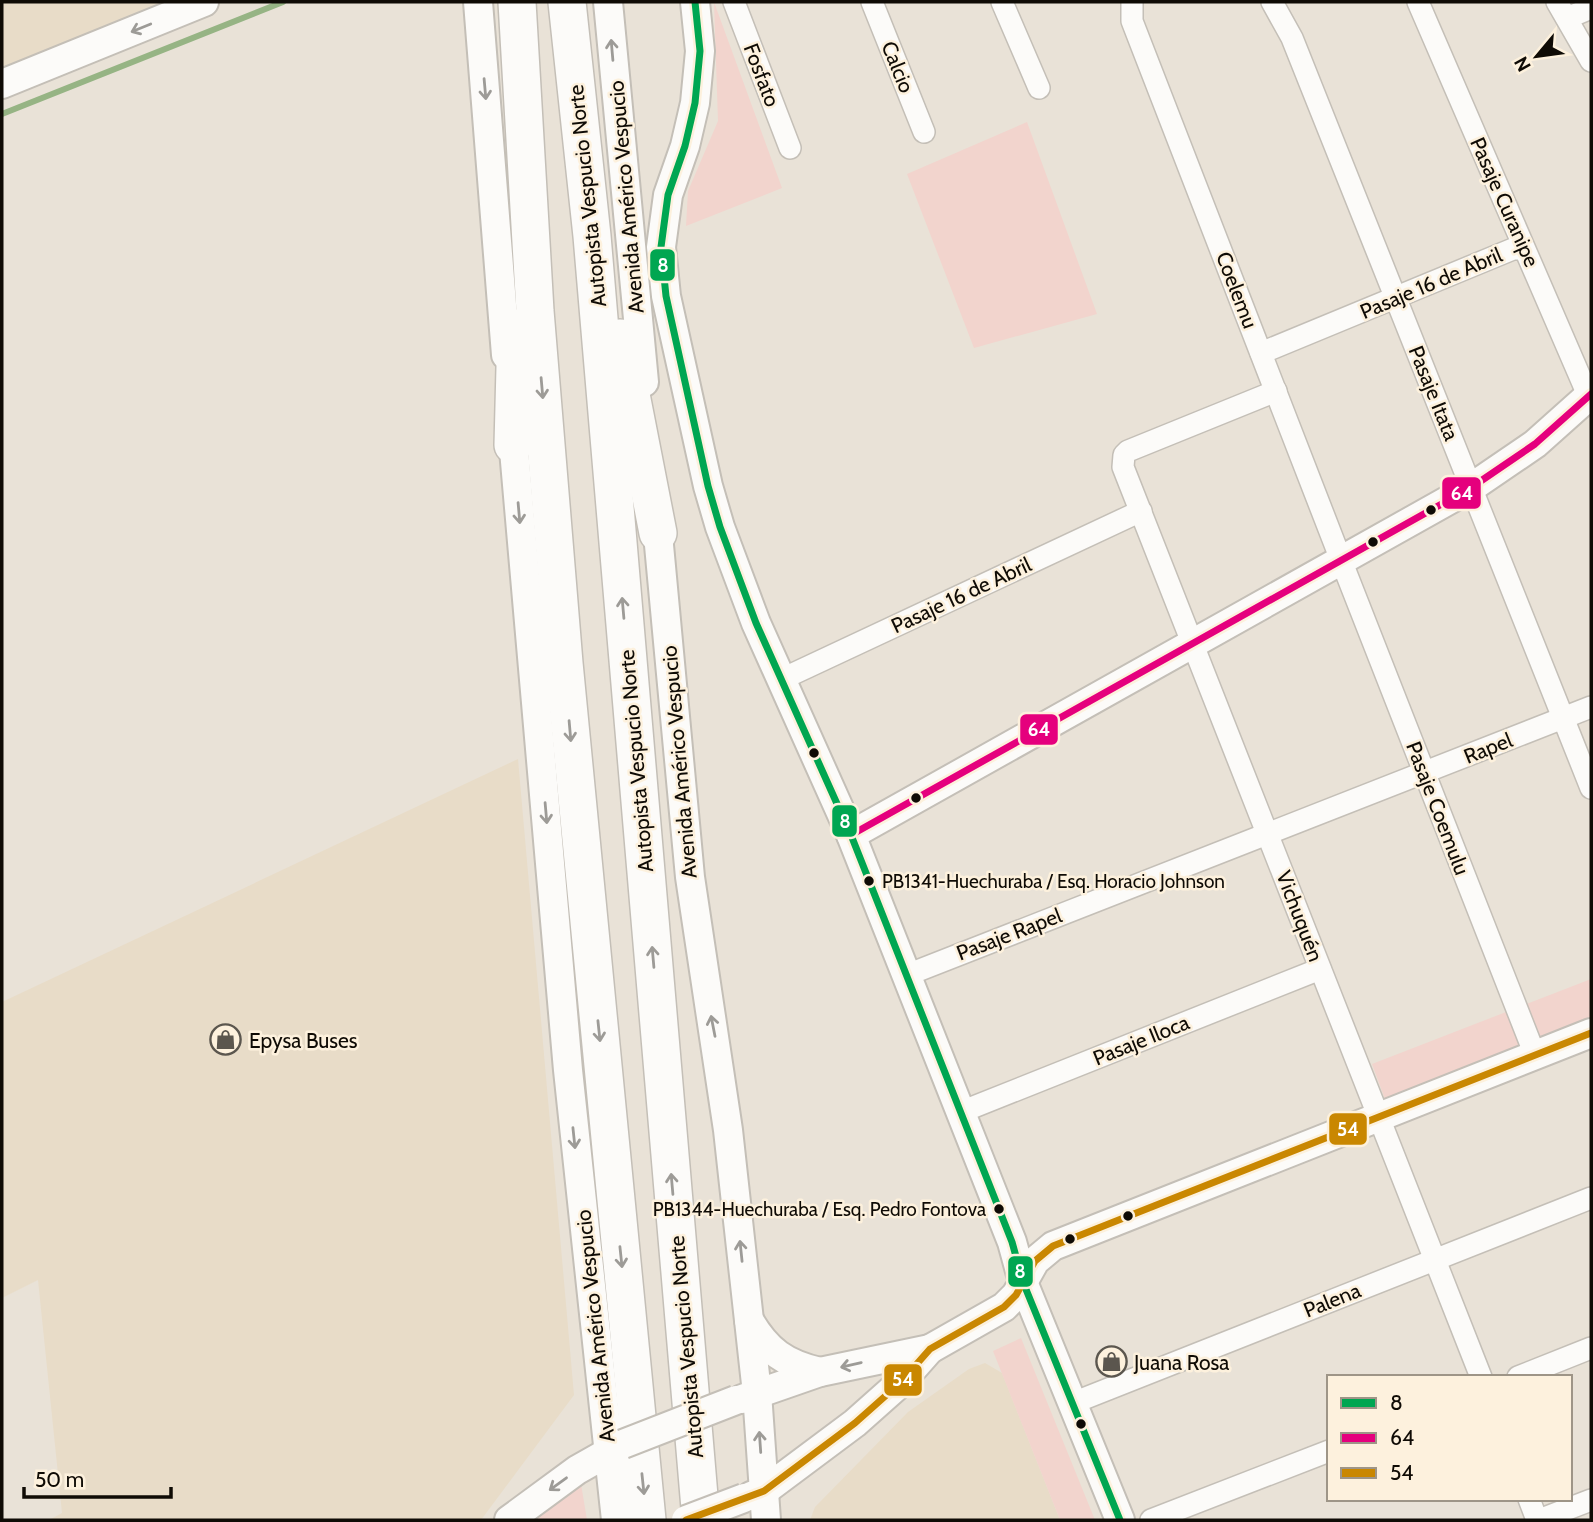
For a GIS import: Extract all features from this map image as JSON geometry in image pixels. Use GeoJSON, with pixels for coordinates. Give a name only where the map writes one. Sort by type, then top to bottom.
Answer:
{"type":"FeatureCollection","features":[{"type":"Feature","properties":{"kind":"highway"},"geometry":{"type":"LineString","coordinates":[[517,2],[535,311],[564,663],[647,1520]]}},
{"type":"Feature","properties":{"kind":"highway","name":"Autopista Vespucio Norte"},"geometry":{"type":"LineString","coordinates":[[568,2],[592,236],[701,1520]]}},
{"type":"Feature","properties":{"kind":"highway"},"geometry":{"type":"LineString","coordinates":[[513,445],[523,75]]}},
{"type":"Feature","properties":{"kind":"highway"},"geometry":{"type":"LineString","coordinates":[[592,236],[622,348],[658,533]]}},
{"type":"Feature","properties":{"kind":"main road"},"geometry":{"type":"LineString","coordinates":[[2,84],[204,2]]}},
{"type":"Feature","properties":{"kind":"main road","name":"Avenida Américo Vespucio"},"geometry":{"type":"LineString","coordinates":[[478,2],[513,445],[570,1097],[616,1448],[616,1520]]}},
{"type":"Feature","properties":{"kind":"main road","name":"Avenida Américo Vespucio"},"geometry":{"type":"LineString","coordinates":[[608,2],[690,877],[703,973],[723,1085],[748,1319],[746,1397],[754,1495],[766,1520]]}},
{"type":"Feature","properties":{"kind":"main road"},"geometry":{"type":"LineString","coordinates":[[695,2],[699,51],[698,81],[691,124],[664,213],[661,247],[662,272],[708,486],[737,575],[780,680],[851,835],[1012,1242],[1023,1282],[1120,1520]]}},
{"type":"Feature","properties":{"kind":"main road"},"geometry":{"type":"LineString","coordinates":[[851,835],[1472,487],[1535,444],[1590,398]]}},
{"type":"Feature","properties":{"kind":"main road"},"geometry":{"type":"LineString","coordinates":[[509,1520],[577,1470],[616,1448],[746,1397],[820,1372],[930,1349],[1004,1307],[1016,1295],[1035,1261],[1060,1242],[1591,1033]]}},
{"type":"Feature","properties":{"kind":"main road"},"geometry":{"type":"LineString","coordinates":[[748,1319],[763,1342],[780,1357],[799,1367],[820,1372]]}},
{"type":"Feature","properties":{"kind":"main road"},"geometry":{"type":"LineString","coordinates":[[687,1520],[754,1495],[855,1423],[900,1383],[930,1349]]}},
{"type":"Feature","properties":{"kind":"street","name":"Fosfato"},"geometry":{"type":"LineString","coordinates":[[734,2],[790,148]]}},
{"type":"Feature","properties":{"kind":"street","name":"Calcio"},"geometry":{"type":"LineString","coordinates":[[872,2],[924,132]]}},
{"type":"Feature","properties":{"kind":"street"},"geometry":{"type":"LineString","coordinates":[[1002,2],[1039,88]]}},
{"type":"Feature","properties":{"kind":"street","name":"Pasaje Itata"},"geometry":{"type":"LineString","coordinates":[[1272,2],[1292,38],[1591,788]]}},
{"type":"Feature","properties":{"kind":"street","name":"Pasaje Curanipe"},"geometry":{"type":"LineString","coordinates":[[1418,2],[1590,398]]}},
{"type":"Feature","properties":{"kind":"street"},"geometry":{"type":"LineString","coordinates":[[1591,8],[1562,10],[1591,61]]}},
{"type":"Feature","properties":{"kind":"street","name":"Coelemu"},"geometry":{"type":"LineString","coordinates":[[1132,11],[1341,560]]}},
{"type":"Feature","properties":{"kind":"street","name":"Pasaje 16 de Abril"},"geometry":{"type":"LineString","coordinates":[[1261,353],[1513,249],[1524,249]]}},
{"type":"Feature","properties":{"kind":"street","name":"Vichuquén"},"geometry":{"type":"LineString","coordinates":[[1276,391],[1133,448],[1124,455],[1123,467],[1479,1375]]}},
{"type":"Feature","properties":{"kind":"street","name":"Pasaje 16 de Abril"},"geometry":{"type":"LineString","coordinates":[[780,680],[1141,511]]}},
{"type":"Feature","properties":{"kind":"street","name":"Pasaje Coemulu"},"geometry":{"type":"LineString","coordinates":[[1341,560],[1535,1055]]}},
{"type":"Feature","properties":{"kind":"street","name":"Rapel"},"geometry":{"type":"LineString","coordinates":[[1268,835],[1591,707]]}},
{"type":"Feature","properties":{"kind":"street","name":"Pasaje Rapel"},"geometry":{"type":"LineString","coordinates":[[907,975],[1268,835]]}},
{"type":"Feature","properties":{"kind":"street","name":"Pasaje Iloca"},"geometry":{"type":"LineString","coordinates":[[961,1112],[1321,969]]}},
{"type":"Feature","properties":{"kind":"street","name":"Palena"},"geometry":{"type":"LineString","coordinates":[[1073,1403],[1591,1198]]}},
{"type":"Feature","properties":{"kind":"street"},"geometry":{"type":"LineString","coordinates":[[1523,1375],[1591,1348]]}},
{"type":"Feature","properties":{"kind":"street"},"geometry":{"type":"LineString","coordinates":[[1151,1520],[1327,1452]]}},
{"type":"Feature","properties":{"kind":"street"},"geometry":{"type":"LineString","coordinates":[[1530,1501],[1538,1520],[1591,1500]]}},
{"type":"Feature","properties":{"kind":"shaded area"},"geometry":{"type":"Polygon","coordinates":[[[2,2],[192,2],[2,86],[2,2]]]}},
{"type":"Feature","properties":{"kind":"shaded area"},"geometry":{"type":"Polygon","coordinates":[[[714,2],[782,188],[686,226],[688,191],[718,121],[714,2]]]}},
{"type":"Feature","properties":{"kind":"shaded area"},"geometry":{"type":"Polygon","coordinates":[[[1027,122],[1097,314],[974,348],[907,174],[1027,122]]]}},
{"type":"Feature","properties":{"kind":"shaded area"},"geometry":{"type":"Polygon","coordinates":[[[518,759],[574,1395],[481,1520],[49,1520],[62,1513],[38,1280],[2,1298],[2,1002],[518,759]]]}},
{"type":"Feature","properties":{"kind":"shaded area"},"geometry":{"type":"Polygon","coordinates":[[[1591,979],[1591,1022],[1386,1102],[1372,1064],[1591,979]]]}},
{"type":"Feature","properties":{"kind":"shaded area"},"geometry":{"type":"Polygon","coordinates":[[[1021,1338],[1095,1520],[1060,1520],[993,1351],[1021,1338]]]}},
{"type":"Feature","properties":{"kind":"shaded area"},"geometry":{"type":"Polygon","coordinates":[[[985,1363],[1002,1373],[1060,1520],[810,1520],[815,1507],[908,1412],[969,1369],[985,1363]]]}},
{"type":"Feature","properties":{"kind":"shaded area"},"geometry":{"type":"Polygon","coordinates":[[[581,1484],[587,1520],[531,1520],[581,1484]]]}},
{"type":"Feature","properties":{"kind":"waterway"},"geometry":{"type":"LineString","coordinates":[[2,114],[283,2]]}},
{"type":"Feature","properties":{"kind":"transit line","name":"8"},"geometry":{"type":"LineString","coordinates":[[695,2],[700,51],[695,103],[685,146],[668,195],[661,247],[666,296],[708,486],[720,527],[756,623],[851,835],[1012,1242],[1023,1282],[1120,1520]]}},
{"type":"Feature","properties":{"kind":"transit line","name":"64"},"geometry":{"type":"LineString","coordinates":[[851,835],[1472,487],[1535,444],[1591,394]]}},
{"type":"Feature","properties":{"kind":"transit line","name":"54"},"geometry":{"type":"LineString","coordinates":[[686,1520],[764,1491],[855,1423],[900,1383],[930,1349],[1004,1307],[1016,1295],[1035,1261],[1053,1246],[1591,1033]]}},
{"type":"Feature","properties":{"kind":"place","name":"PB1341-Huechuraba / Esq. Horacio Johnson"},"geometry":{"type":"Point","coordinates":[869,881]}},
{"type":"Feature","properties":{"kind":"place","name":"Epysa Buses"},"geometry":{"type":"Point","coordinates":[226,1040]}},
{"type":"Feature","properties":{"kind":"place","name":"PB1344-Huechuraba / Esq. Pedro Fontova"},"geometry":{"type":"Point","coordinates":[999,1209]}},
{"type":"Feature","properties":{"kind":"place","name":"Juana Rosa"},"geometry":{"type":"Point","coordinates":[1111,1362]}}]}
